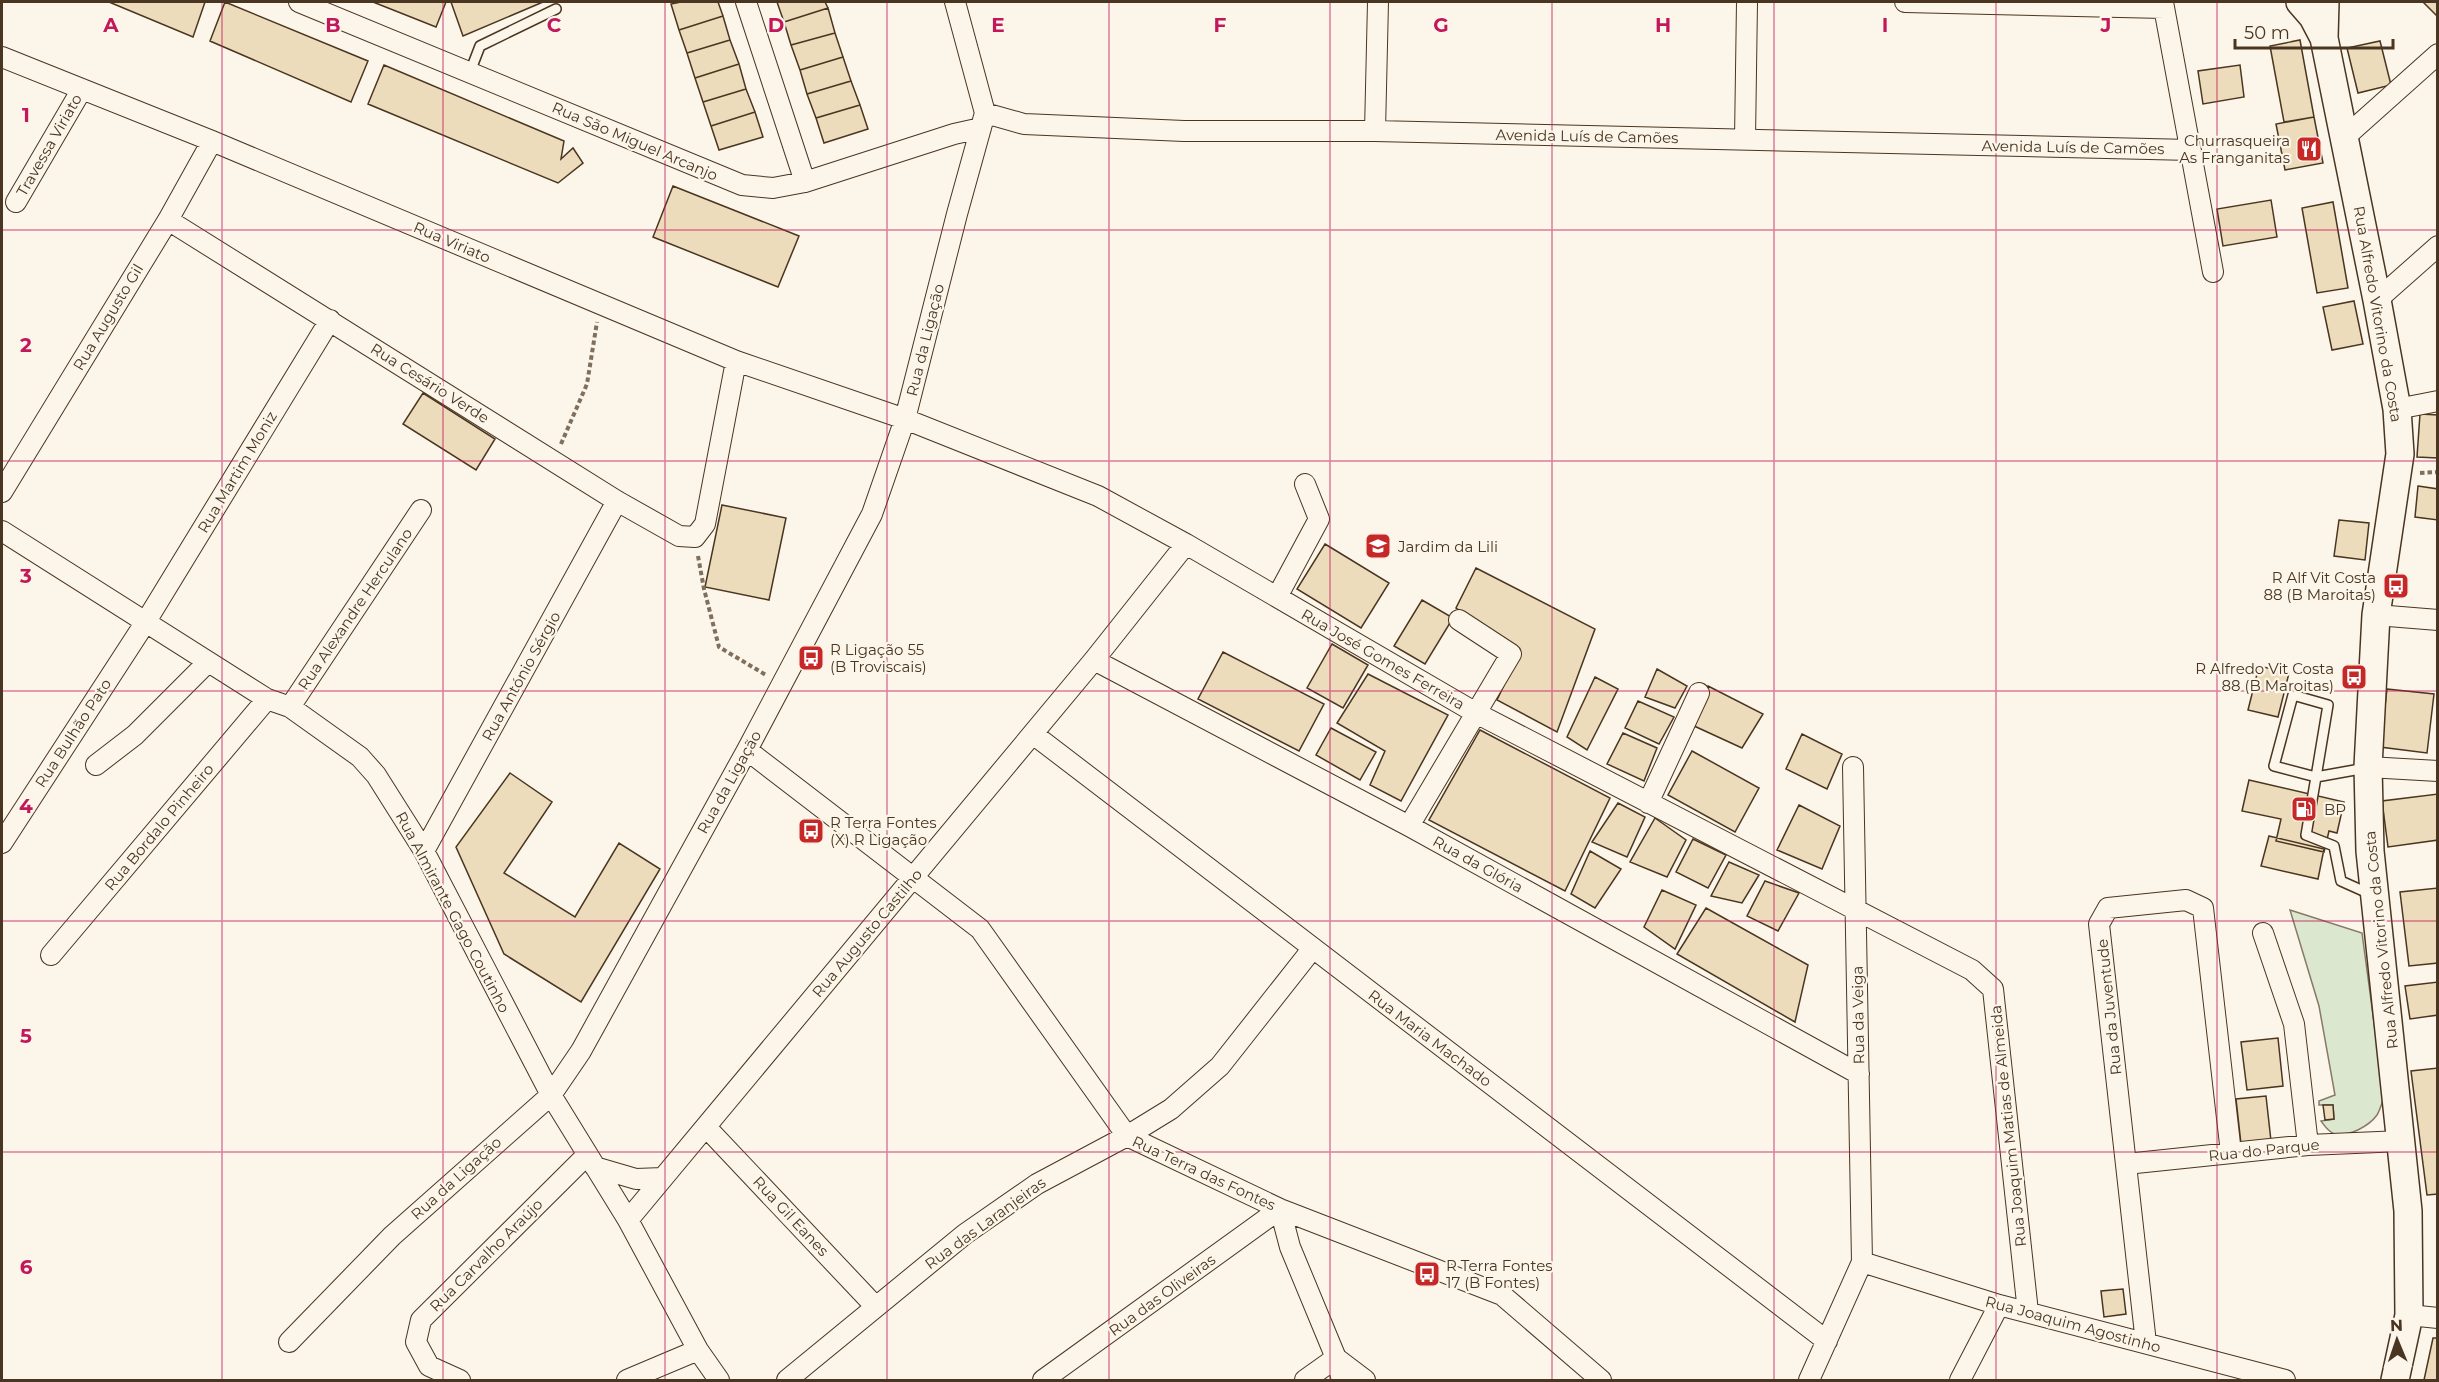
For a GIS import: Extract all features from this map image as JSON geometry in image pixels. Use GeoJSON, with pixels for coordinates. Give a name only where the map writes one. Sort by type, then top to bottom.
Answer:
{"type":"FeatureCollection","features":[{"type":"Feature","properties":{"kind":"street","name":"Rua São Miguel Arcanjo"},"geometry":{"type":"LineString","coordinates":[[299,2],[742,185],[773,188],[804,182],[954,134],[983,121]]}},
{"type":"Feature","properties":{"kind":"street"},"geometry":{"type":"LineString","coordinates":[[746,2],[804,182]]}},
{"type":"Feature","properties":{"kind":"street"},"geometry":{"type":"LineString","coordinates":[[955,2],[983,121]]}},
{"type":"Feature","properties":{"kind":"street"},"geometry":{"type":"LineString","coordinates":[[1375,131],[1378,2]]}},
{"type":"Feature","properties":{"kind":"street"},"geometry":{"type":"LineString","coordinates":[[1745,139],[1747,2]]}},
{"type":"Feature","properties":{"kind":"street"},"geometry":{"type":"LineString","coordinates":[[1905,2],[2163,4],[2213,272]]}},
{"type":"Feature","properties":{"kind":"street"},"geometry":{"type":"LineString","coordinates":[[2300,2],[2313,17],[2324,38]]}},
{"type":"Feature","properties":{"kind":"street","name":"Rua Alfredo Vitorino da Costa"},"geometry":{"type":"LineString","coordinates":[[2325,2],[2324,38],[2397,409],[2400,454],[2376,615],[2368,767],[2370,851],[2408,1211],[2409,1315],[2395,1380]]}},
{"type":"Feature","properties":{"kind":"street"},"geometry":{"type":"LineString","coordinates":[[2344,137],[2438,54]]}},
{"type":"Feature","properties":{"kind":"street","name":"Rua Viriato"},"geometry":{"type":"LineString","coordinates":[[2,57],[212,141],[736,361],[905,419]]}},
{"type":"Feature","properties":{"kind":"street","name":"Travessa Viriato"},"geometry":{"type":"LineString","coordinates":[[16,202],[82,89]]}},
{"type":"Feature","properties":{"kind":"street","name":"Avenida Luís de Camões"},"geometry":{"type":"LineString","coordinates":[[983,121],[1185,131],[1375,131],[2191,150]]}},
{"type":"Feature","properties":{"kind":"street","name":"Rua da Ligação"},"geometry":{"type":"LineString","coordinates":[[289,1342],[392,1236],[551,1095],[580,1051],[747,750],[872,514],[905,419],[983,121]]}},
{"type":"Feature","properties":{"kind":"street","name":"Rua Augusto Gil"},"geometry":{"type":"LineString","coordinates":[[2,492],[168,220],[212,141]]}},
{"type":"Feature","properties":{"kind":"street","name":"Rua Cesário Verde"},"geometry":{"type":"LineString","coordinates":[[168,220],[618,501],[679,536],[695,537]]}},
{"type":"Feature","properties":{"kind":"street"},"geometry":{"type":"LineString","coordinates":[[2377,300],[2438,246]]}},
{"type":"Feature","properties":{"kind":"street","name":"Rua Martim Moniz"},"geometry":{"type":"LineString","coordinates":[[145,623],[330,320]]}},
{"type":"Feature","properties":{"kind":"street"},"geometry":{"type":"LineString","coordinates":[[695,537],[705,524],[736,361]]}},
{"type":"Feature","properties":{"kind":"street"},"geometry":{"type":"LineString","coordinates":[[2397,409],[2438,401]]}},
{"type":"Feature","properties":{"kind":"street","name":"Rua José Gomes Ferreira"},"geometry":{"type":"LineString","coordinates":[[905,419],[1098,496],[1186,544],[1476,713],[1856,911]]}},
{"type":"Feature","properties":{"kind":"street"},"geometry":{"type":"LineString","coordinates":[[1277,597],[1319,519],[1305,483]]}},
{"type":"Feature","properties":{"kind":"street","name":"Rua António Sérgio"},"geometry":{"type":"LineString","coordinates":[[424,851],[618,501]]}},
{"type":"Feature","properties":{"kind":"street","name":"Rua Alexandre Herculano"},"geometry":{"type":"LineString","coordinates":[[290,707],[421,510]]}},
{"type":"Feature","properties":{"kind":"street","name":"Rua Almirante Gago Coutinho"},"geometry":{"type":"LineString","coordinates":[[2,531],[267,699],[290,707],[360,757],[376,775],[424,851],[551,1095],[628,1220],[698,1350],[719,1380]]}},
{"type":"Feature","properties":{"kind":"street","name":"Rua Augusto Castilho"},"geometry":{"type":"LineString","coordinates":[[628,1220],[1033,734],[1186,544]]}},
{"type":"Feature","properties":{"kind":"street"},"geometry":{"type":"LineString","coordinates":[[2376,615],[2438,620]]}},
{"type":"Feature","properties":{"kind":"street"},"geometry":{"type":"LineString","coordinates":[[1408,826],[1511,654],[1460,620]]}},
{"type":"Feature","properties":{"kind":"street","name":"Rua Bulhão Pato"},"geometry":{"type":"LineString","coordinates":[[2,843],[145,623]]}},
{"type":"Feature","properties":{"kind":"street","name":"Rua da Glória"},"geometry":{"type":"LineString","coordinates":[[1094,660],[1408,826],[1859,1074]]}},
{"type":"Feature","properties":{"kind":"street"},"geometry":{"type":"LineString","coordinates":[[96,765],[135,735],[208,662]]}},
{"type":"Feature","properties":{"kind":"street"},"geometry":{"type":"LineString","coordinates":[[1648,803],[1699,693]]}},
{"type":"Feature","properties":{"kind":"street","name":"Rua Bordalo Pinheiro"},"geometry":{"type":"LineString","coordinates":[[51,955],[267,699]]}},
{"type":"Feature","properties":{"kind":"street","name":"Rua Maria Machado"},"geometry":{"type":"LineString","coordinates":[[1033,734],[1827,1341]]}},
{"type":"Feature","properties":{"kind":"street","name":"Rua Terra das Fontes"},"geometry":{"type":"LineString","coordinates":[[747,750],[980,929],[1127,1136],[1280,1209],[1502,1295],[1601,1380]]}},
{"type":"Feature","properties":{"kind":"street","name":"Rua da Veiga"},"geometry":{"type":"LineString","coordinates":[[1853,767],[1862,1262]]}},
{"type":"Feature","properties":{"kind":"street"},"geometry":{"type":"LineString","coordinates":[[2368,767],[2438,771]]}},
{"type":"Feature","properties":{"kind":"street","name":"Rua da Juventude"},"geometry":{"type":"LineString","coordinates":[[2146,1343],[2099,924],[2108,908],[2186,900],[2203,908],[2231,1153]]}},
{"type":"Feature","properties":{"kind":"street","name":"Rua Joaquim Matias de Almeida"},"geometry":{"type":"LineString","coordinates":[[1856,911],[1972,970],[1992,989],[2028,1312]]}},
{"type":"Feature","properties":{"kind":"street"},"geometry":{"type":"LineString","coordinates":[[2263,933],[2294,1024],[2308,1145]]}},
{"type":"Feature","properties":{"kind":"street","name":"Rua das Laranjeiras"},"geometry":{"type":"LineString","coordinates":[[786,1380],[965,1234],[1036,1184],[1127,1136],[1171,1109],[1220,1066],[1313,948]]}},
{"type":"Feature","properties":{"kind":"street","name":"Rua Gil Eanes"},"geometry":{"type":"LineString","coordinates":[[706,1127],[875,1306]]}},
{"type":"Feature","properties":{"kind":"street","name":"Rua do Parque"},"geometry":{"type":"LineString","coordinates":[[2126,1164],[2308,1145],[2402,1141]]}},
{"type":"Feature","properties":{"kind":"street"},"geometry":{"type":"LineString","coordinates":[[591,1161],[636,1179],[663,1178]]}},
{"type":"Feature","properties":{"kind":"street","name":"Rua Carvalho Araújo"},"geometry":{"type":"LineString","coordinates":[[460,1380],[429,1366],[416,1342],[421,1320],[591,1161]]}},
{"type":"Feature","properties":{"kind":"street"},"geometry":{"type":"LineString","coordinates":[[1280,1209],[1290,1247],[1336,1358],[1342,1380]]}},
{"type":"Feature","properties":{"kind":"street","name":"Rua das Oliveiras"},"geometry":{"type":"LineString","coordinates":[[1044,1380],[1280,1209]]}},
{"type":"Feature","properties":{"kind":"street"},"geometry":{"type":"LineString","coordinates":[[1809,1380],[1862,1262]]}},
{"type":"Feature","properties":{"kind":"street","name":"Rua Joaquim Agostinho"},"geometry":{"type":"LineString","coordinates":[[1862,1262],[1999,1305],[2285,1380]]}},
{"type":"Feature","properties":{"kind":"street"},"geometry":{"type":"LineString","coordinates":[[1960,1380],[1999,1305]]}},
{"type":"Feature","properties":{"kind":"street"},"geometry":{"type":"LineString","coordinates":[[2409,1315],[2438,1318]]}},
{"type":"Feature","properties":{"kind":"street"},"geometry":{"type":"LineString","coordinates":[[627,1380],[698,1350]]}},
{"type":"Feature","properties":{"kind":"street"},"geometry":{"type":"LineString","coordinates":[[1305,1380],[1336,1358]]}},
{"type":"Feature","properties":{"kind":"street"},"geometry":{"type":"LineString","coordinates":[[1336,1358],[1365,1380]]}},
{"type":"Feature","properties":{"kind":"lane"},"geometry":{"type":"LineString","coordinates":[[470,72],[480,46],[556,9]]}},
{"type":"Feature","properties":{"kind":"lane"},"geometry":{"type":"LineString","coordinates":[[2368,767],[2316,777],[2274,766],[2293,695],[2328,705],[2316,777],[2306,835],[2334,846],[2341,881],[2375,896]]}},
{"type":"Feature","properties":{"kind":"path"},"geometry":{"type":"LineString","coordinates":[[554,461],[586,384],[601,304]]}},
{"type":"Feature","properties":{"kind":"path"},"geometry":{"type":"LineString","coordinates":[[695,537],[704,589],[718,647],[782,685]]}},
{"type":"Feature","properties":{"kind":"green space"},"geometry":{"type":"Polygon","coordinates":[[[2290,910],[2362,933],[2384,1097],[2373,1119],[2364,1127],[2346,1134],[2333,1133],[2321,1121],[2334,1119],[2333,1105],[2319,1105],[2319,1101],[2335,1095],[2319,1006],[2290,910]]]}},
{"type":"Feature","properties":{"kind":"building"},"geometry":{"type":"Polygon","coordinates":[[[109,2],[205,2],[193,37],[109,2]]]}},
{"type":"Feature","properties":{"kind":"building"},"geometry":{"type":"Polygon","coordinates":[[[225,2],[368,61],[351,102],[210,41],[225,2]]]}},
{"type":"Feature","properties":{"kind":"building"},"geometry":{"type":"Polygon","coordinates":[[[373,2],[446,2],[436,27],[373,2]]]}},
{"type":"Feature","properties":{"kind":"building"},"geometry":{"type":"Polygon","coordinates":[[[451,2],[543,2],[463,36],[451,2]]]}},
{"type":"Feature","properties":{"kind":"building"},"geometry":{"type":"Polygon","coordinates":[[[718,2],[723,16],[679,30],[671,4],[718,2]]]}},
{"type":"Feature","properties":{"kind":"building"},"geometry":{"type":"Polygon","coordinates":[[[777,2],[825,2],[828,8],[784,22],[777,2]]]}},
{"type":"Feature","properties":{"kind":"building"},"geometry":{"type":"Polygon","coordinates":[[[2423,2],[2438,2],[2438,17],[2423,2]]]}},
{"type":"Feature","properties":{"kind":"building"},"geometry":{"type":"Polygon","coordinates":[[[828,8],[835,33],[791,45],[784,22],[828,8]]]}},
{"type":"Feature","properties":{"kind":"building"},"geometry":{"type":"Polygon","coordinates":[[[723,16],[730,40],[687,53],[679,30],[723,16]]]}},
{"type":"Feature","properties":{"kind":"building"},"geometry":{"type":"Polygon","coordinates":[[[835,33],[843,57],[800,70],[791,45],[835,33]]]}},
{"type":"Feature","properties":{"kind":"building"},"geometry":{"type":"Polygon","coordinates":[[[730,40],[739,64],[695,78],[687,53],[730,40]]]}},
{"type":"Feature","properties":{"kind":"building"},"geometry":{"type":"Polygon","coordinates":[[[2300,40],[2314,117],[2284,122],[2270,46],[2300,40]]]}},
{"type":"Feature","properties":{"kind":"building"},"geometry":{"type":"Polygon","coordinates":[[[2380,41],[2391,85],[2358,93],[2347,48],[2380,41]]]}},
{"type":"Feature","properties":{"kind":"building"},"geometry":{"type":"Polygon","coordinates":[[[843,57],[851,81],[807,94],[800,70],[843,57]]]}},
{"type":"Feature","properties":{"kind":"building"},"geometry":{"type":"Polygon","coordinates":[[[739,64],[746,89],[703,102],[695,78],[739,64]]]}},
{"type":"Feature","properties":{"kind":"building"},"geometry":{"type":"Polygon","coordinates":[[[384,65],[564,141],[561,159],[573,148],[583,163],[558,183],[368,104],[384,65]]]}},
{"type":"Feature","properties":{"kind":"building"},"geometry":{"type":"Polygon","coordinates":[[[2240,65],[2244,97],[2203,104],[2198,71],[2240,65]]]}},
{"type":"Feature","properties":{"kind":"building"},"geometry":{"type":"Polygon","coordinates":[[[851,81],[860,105],[816,118],[807,94],[851,81]]]}},
{"type":"Feature","properties":{"kind":"building"},"geometry":{"type":"Polygon","coordinates":[[[746,89],[755,112],[711,126],[703,102],[746,89]]]}},
{"type":"Feature","properties":{"kind":"building"},"geometry":{"type":"Polygon","coordinates":[[[860,105],[868,129],[824,143],[816,118],[860,105]]]}},
{"type":"Feature","properties":{"kind":"building"},"geometry":{"type":"Polygon","coordinates":[[[755,112],[763,137],[719,150],[711,126],[755,112]]]}},
{"type":"Feature","properties":{"kind":"building"},"geometry":{"type":"Polygon","coordinates":[[[2314,117],[2323,163],[2285,170],[2276,124],[2314,117]]]}},
{"type":"Feature","properties":{"kind":"building"},"geometry":{"type":"Polygon","coordinates":[[[673,186],[799,236],[778,287],[653,237],[673,186]]]}},
{"type":"Feature","properties":{"kind":"building"},"geometry":{"type":"Polygon","coordinates":[[[2271,200],[2277,237],[2223,246],[2217,209],[2271,200]]]}},
{"type":"Feature","properties":{"kind":"building"},"geometry":{"type":"Polygon","coordinates":[[[2333,202],[2348,288],[2317,293],[2302,208],[2333,202]]]}},
{"type":"Feature","properties":{"kind":"building"},"geometry":{"type":"Polygon","coordinates":[[[2354,301],[2363,344],[2332,350],[2323,307],[2354,301]]]}},
{"type":"Feature","properties":{"kind":"building"},"geometry":{"type":"Polygon","coordinates":[[[423,393],[495,439],[476,470],[403,424],[423,393]]]}},
{"type":"Feature","properties":{"kind":"building"},"geometry":{"type":"Polygon","coordinates":[[[2420,414],[2438,415],[2438,458],[2417,457],[2420,414]]]}},
{"type":"Feature","properties":{"kind":"building"},"geometry":{"type":"Polygon","coordinates":[[[2418,486],[2438,489],[2438,520],[2415,517],[2418,486]]]}},
{"type":"Feature","properties":{"kind":"building"},"geometry":{"type":"Polygon","coordinates":[[[722,505],[786,518],[769,600],[705,587],[722,505]]]}},
{"type":"Feature","properties":{"kind":"building"},"geometry":{"type":"Polygon","coordinates":[[[2339,520],[2369,523],[2365,560],[2334,556],[2339,520]]]}},
{"type":"Feature","properties":{"kind":"building"},"geometry":{"type":"Polygon","coordinates":[[[1325,544],[1389,583],[1361,628],[1297,589],[1325,544]]]}},
{"type":"Feature","properties":{"kind":"building"},"geometry":{"type":"Polygon","coordinates":[[[1476,568],[1595,629],[1557,732],[1497,700],[1520,651],[1456,608],[1476,568]]]}},
{"type":"Feature","properties":{"kind":"building"},"geometry":{"type":"Polygon","coordinates":[[[1422,600],[1453,618],[1425,664],[1394,646],[1422,600]]]}},
{"type":"Feature","properties":{"kind":"building"},"geometry":{"type":"Polygon","coordinates":[[[1332,644],[1368,665],[1343,708],[1307,688],[1332,644]]]}},
{"type":"Feature","properties":{"kind":"building"},"geometry":{"type":"Polygon","coordinates":[[[1223,652],[1324,704],[1299,751],[1198,699],[1223,652]]]}},
{"type":"Feature","properties":{"kind":"building"},"geometry":{"type":"Polygon","coordinates":[[[2259,666],[2289,673],[2278,717],[2248,710],[2259,666]]]}},
{"type":"Feature","properties":{"kind":"building"},"geometry":{"type":"Polygon","coordinates":[[[1657,669],[1687,686],[1675,708],[1645,697],[1657,669]]]}},
{"type":"Feature","properties":{"kind":"building"},"geometry":{"type":"Polygon","coordinates":[[[1368,674],[1448,715],[1401,801],[1370,785],[1385,751],[1337,723],[1368,674]]]}},
{"type":"Feature","properties":{"kind":"building"},"geometry":{"type":"Polygon","coordinates":[[[1595,677],[1618,689],[1587,750],[1567,737],[1595,677]]]}},
{"type":"Feature","properties":{"kind":"building"},"geometry":{"type":"Polygon","coordinates":[[[1708,686],[1763,714],[1742,748],[1692,725],[1708,686]]]}},
{"type":"Feature","properties":{"kind":"building"},"geometry":{"type":"Polygon","coordinates":[[[2387,689],[2434,694],[2427,753],[2380,747],[2387,689]]]}},
{"type":"Feature","properties":{"kind":"building"},"geometry":{"type":"Polygon","coordinates":[[[1638,701],[1674,717],[1659,744],[1625,728],[1638,701]]]}},
{"type":"Feature","properties":{"kind":"building"},"geometry":{"type":"Polygon","coordinates":[[[1331,728],[1376,752],[1360,780],[1316,755],[1331,728]]]}},
{"type":"Feature","properties":{"kind":"building"},"geometry":{"type":"Polygon","coordinates":[[[1480,730],[1610,798],[1565,891],[1429,820],[1480,730]]]}},
{"type":"Feature","properties":{"kind":"building"},"geometry":{"type":"Polygon","coordinates":[[[1623,733],[1657,748],[1644,781],[1607,764],[1623,733]]]}},
{"type":"Feature","properties":{"kind":"building"},"geometry":{"type":"Polygon","coordinates":[[[1802,734],[1842,754],[1827,789],[1786,769],[1802,734]]]}},
{"type":"Feature","properties":{"kind":"building"},"geometry":{"type":"Polygon","coordinates":[[[1692,751],[1759,788],[1735,832],[1668,795],[1692,751]]]}},
{"type":"Feature","properties":{"kind":"building"},"geometry":{"type":"Polygon","coordinates":[[[510,773],[552,802],[504,873],[575,917],[619,843],[660,869],[581,1002],[504,954],[456,847],[510,773]]]}},
{"type":"Feature","properties":{"kind":"building"},"geometry":{"type":"Polygon","coordinates":[[[2249,780],[2344,802],[2337,833],[2329,831],[2324,852],[2276,841],[2281,819],[2242,811],[2249,780]]]}},
{"type":"Feature","properties":{"kind":"building"},"geometry":{"type":"Polygon","coordinates":[[[2438,794],[2438,840],[2388,847],[2382,801],[2438,794]]]}},
{"type":"Feature","properties":{"kind":"building"},"geometry":{"type":"Polygon","coordinates":[[[1618,803],[1645,817],[1627,857],[1592,842],[1618,803]]]}},
{"type":"Feature","properties":{"kind":"building"},"geometry":{"type":"Polygon","coordinates":[[[1799,805],[1840,826],[1822,869],[1777,850],[1799,805]]]}},
{"type":"Feature","properties":{"kind":"building"},"geometry":{"type":"Polygon","coordinates":[[[1655,818],[1686,840],[1667,877],[1630,862],[1655,818]]]}},
{"type":"Feature","properties":{"kind":"building"},"geometry":{"type":"Polygon","coordinates":[[[2269,836],[2324,849],[2318,879],[2261,866],[2269,836]]]}},
{"type":"Feature","properties":{"kind":"building"},"geometry":{"type":"Polygon","coordinates":[[[1693,839],[1726,855],[1708,888],[1676,872],[1693,839]]]}},
{"type":"Feature","properties":{"kind":"building"},"geometry":{"type":"Polygon","coordinates":[[[1590,851],[1621,869],[1595,908],[1571,894],[1590,851]]]}},
{"type":"Feature","properties":{"kind":"building"},"geometry":{"type":"Polygon","coordinates":[[[1729,862],[1759,875],[1742,903],[1711,896],[1729,862]]]}},
{"type":"Feature","properties":{"kind":"building"},"geometry":{"type":"Polygon","coordinates":[[[1765,881],[1799,893],[1778,931],[1747,916],[1765,881]]]}},
{"type":"Feature","properties":{"kind":"building"},"geometry":{"type":"Polygon","coordinates":[[[2438,888],[2438,963],[2409,966],[2400,892],[2438,888]]]}},
{"type":"Feature","properties":{"kind":"building"},"geometry":{"type":"Polygon","coordinates":[[[1662,890],[1696,905],[1675,949],[1644,927],[1662,890]]]}},
{"type":"Feature","properties":{"kind":"building"},"geometry":{"type":"Polygon","coordinates":[[[1706,908],[1808,965],[1795,1022],[1677,954],[1706,908]]]}},
{"type":"Feature","properties":{"kind":"building"},"geometry":{"type":"Polygon","coordinates":[[[2438,982],[2438,1015],[2410,1019],[2405,986],[2438,982]]]}},
{"type":"Feature","properties":{"kind":"building"},"geometry":{"type":"Polygon","coordinates":[[[2278,1038],[2283,1086],[2247,1090],[2241,1042],[2278,1038]]]}},
{"type":"Feature","properties":{"kind":"building"},"geometry":{"type":"Polygon","coordinates":[[[2438,1068],[2438,1194],[2427,1195],[2411,1071],[2438,1068]]]}},
{"type":"Feature","properties":{"kind":"building"},"geometry":{"type":"Polygon","coordinates":[[[2266,1096],[2271,1141],[2241,1144],[2236,1099],[2266,1096]]]}},
{"type":"Feature","properties":{"kind":"building"},"geometry":{"type":"Polygon","coordinates":[[[2323,1105],[2333,1105],[2334,1119],[2325,1120],[2323,1105]]]}},
{"type":"Feature","properties":{"kind":"building"},"geometry":{"type":"Polygon","coordinates":[[[2123,1289],[2126,1314],[2104,1317],[2101,1291],[2123,1289]]]}},
{"type":"Feature","properties":{"kind":"building"},"geometry":{"type":"Polygon","coordinates":[[[2433,1338],[2438,1338],[2438,1380],[2424,1380],[2433,1338]]]}},
{"type":"Feature","properties":{"kind":"place","name":"Churrasqueira As Franganitas"},"geometry":{"type":"Point","coordinates":[2309,149]}},
{"type":"Feature","properties":{"kind":"place","name":"Jardim da Lili"},"geometry":{"type":"Point","coordinates":[1378,546]}},
{"type":"Feature","properties":{"kind":"place","name":"R Alf Vit Costa 88 (B Maroitas)"},"geometry":{"type":"Point","coordinates":[2396,586]}},
{"type":"Feature","properties":{"kind":"place","name":"R Ligação 55 (B Troviscais)"},"geometry":{"type":"Point","coordinates":[811,658]}},
{"type":"Feature","properties":{"kind":"place","name":"R Alfredo Vit Costa 88 (B Maroitas)"},"geometry":{"type":"Point","coordinates":[2354,677]}},
{"type":"Feature","properties":{"kind":"place","name":"BP"},"geometry":{"type":"Point","coordinates":[2304,809]}},
{"type":"Feature","properties":{"kind":"place","name":"R Terra Fontes (X) R Ligação"},"geometry":{"type":"Point","coordinates":[811,831]}},
{"type":"Feature","properties":{"kind":"place","name":"R Terra Fontes 17 (B Fontes)"},"geometry":{"type":"Point","coordinates":[1427,1274]}}]}
